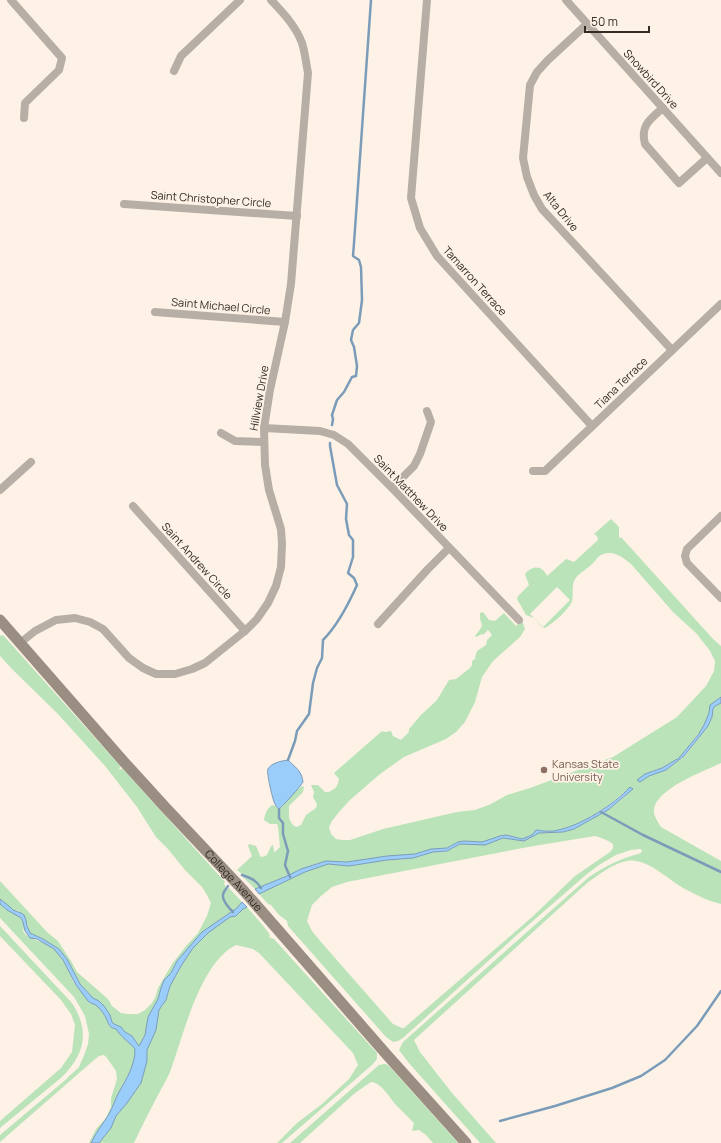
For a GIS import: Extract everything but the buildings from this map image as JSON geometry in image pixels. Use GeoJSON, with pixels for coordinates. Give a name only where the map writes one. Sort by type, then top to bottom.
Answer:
{"type":"FeatureCollection","features":[{"type":"Feature","properties":{"kind":"street"},"geometry":{"type":"LineString","coordinates":[[11,0],[62,58],[59,70],[25,103],[24,118]]}},
{"type":"Feature","properties":{"kind":"street"},"geometry":{"type":"LineString","coordinates":[[174,71],[181,56],[240,0]]}},
{"type":"Feature","properties":{"kind":"street","name":"Hillview Drive"},"geometry":{"type":"LineString","coordinates":[[20,643],[35,631],[56,620],[75,618],[90,622],[104,629],[129,658],[143,668],[156,674],[175,674],[205,663],[244,631],[257,619],[268,603],[276,586],[281,567],[282,544],[280,529],[269,490],[265,465],[264,428],[291,284],[308,73],[302,43],[297,32],[291,22],[271,0]]}},
{"type":"Feature","properties":{"kind":"street","name":"Tamarron Terrace"},"geometry":{"type":"LineString","coordinates":[[427,0],[410,198],[420,228],[437,256],[592,426]]}},
{"type":"Feature","properties":{"kind":"street","name":"Snowbird Drive"},"geometry":{"type":"LineString","coordinates":[[566,0],[721,173]]}},
{"type":"Feature","properties":{"kind":"street","name":"Alta Drive"},"geometry":{"type":"LineString","coordinates":[[587,24],[548,60],[538,72],[530,86],[523,158],[527,177],[534,195],[542,209],[672,350]]}},
{"type":"Feature","properties":{"kind":"street"},"geometry":{"type":"LineString","coordinates":[[663,108],[649,120],[645,126],[642,136],[645,144],[679,183],[708,158]]}},
{"type":"Feature","properties":{"kind":"street","name":"Saint Christopher Circle"},"geometry":{"type":"LineString","coordinates":[[124,204],[297,216]]}},
{"type":"Feature","properties":{"kind":"street","name":"Tiana Terrace"},"geometry":{"type":"LineString","coordinates":[[534,471],[545,471],[721,304]]}},
{"type":"Feature","properties":{"kind":"street","name":"Saint Michael Circle"},"geometry":{"type":"LineString","coordinates":[[155,312],[285,322]]}},
{"type":"Feature","properties":{"kind":"street"},"geometry":{"type":"LineString","coordinates":[[392,488],[414,466],[420,454],[431,422],[426,411]]}},
{"type":"Feature","properties":{"kind":"street","name":"Saint Matthew Drive"},"geometry":{"type":"LineString","coordinates":[[264,428],[320,431],[334,435],[348,444],[519,620]]}},
{"type":"Feature","properties":{"kind":"street"},"geometry":{"type":"LineString","coordinates":[[221,433],[235,441],[264,442]]}},
{"type":"Feature","properties":{"kind":"street"},"geometry":{"type":"LineString","coordinates":[[0,490],[31,462]]}},
{"type":"Feature","properties":{"kind":"street","name":"Saint Andrew Circle"},"geometry":{"type":"LineString","coordinates":[[133,506],[244,631]]}},
{"type":"Feature","properties":{"kind":"street"},"geometry":{"type":"LineString","coordinates":[[721,516],[687,549],[685,556],[687,563],[721,598]]}},
{"type":"Feature","properties":{"kind":"street"},"geometry":{"type":"LineString","coordinates":[[378,624],[428,568],[449,548]]}},
{"type":"Feature","properties":{"kind":"street","name":"College Avenue"},"geometry":{"type":"LineString","coordinates":[[0,620],[150,791],[244,891],[466,1143]]}},
{"type":"Feature","properties":{"kind":"green space"},"geometry":{"type":"Polygon","coordinates":[[[611,519],[619,527],[619,538],[621,537],[721,646],[721,697],[710,705],[709,713],[704,725],[679,758],[662,768],[652,771],[640,782],[649,776],[666,770],[685,756],[708,726],[715,706],[721,703],[721,763],[680,782],[670,789],[655,805],[654,813],[661,827],[721,861],[721,904],[691,892],[650,866],[635,861],[627,861],[617,864],[587,883],[414,1040],[420,1052],[452,1093],[496,1143],[480,1143],[408,1062],[399,1050],[403,1042],[589,877],[614,863],[641,853],[642,850],[631,850],[616,855],[587,874],[403,1038],[393,1042],[386,1037],[288,926],[287,921],[279,915],[259,894],[305,872],[328,864],[349,866],[387,860],[413,858],[433,852],[443,852],[460,844],[477,845],[503,838],[524,841],[539,833],[563,832],[574,829],[608,810],[633,789],[630,787],[606,807],[577,824],[555,831],[536,830],[532,835],[522,839],[506,835],[482,842],[458,842],[447,848],[431,849],[415,854],[347,862],[332,861],[318,863],[255,889],[243,877],[247,876],[237,870],[252,856],[248,846],[249,844],[256,846],[260,856],[262,857],[267,855],[271,846],[273,845],[275,852],[280,847],[277,824],[270,824],[264,820],[266,812],[272,805],[279,809],[281,808],[293,793],[302,786],[304,787],[303,792],[289,806],[289,818],[292,824],[296,827],[301,825],[306,815],[316,808],[317,804],[313,797],[314,792],[311,785],[318,785],[325,792],[333,790],[337,786],[339,779],[334,773],[382,731],[391,731],[393,736],[401,740],[409,732],[409,729],[420,716],[437,700],[449,680],[456,679],[470,668],[472,661],[476,658],[477,651],[486,645],[487,640],[492,635],[488,630],[483,635],[475,636],[482,626],[480,613],[483,612],[489,620],[495,621],[504,613],[516,626],[522,620],[525,629],[520,637],[493,661],[482,677],[475,702],[465,722],[456,732],[446,739],[404,757],[380,774],[350,800],[332,821],[329,827],[331,834],[336,839],[350,840],[383,829],[457,812],[475,810],[491,804],[507,795],[613,757],[677,717],[706,686],[714,671],[715,661],[710,651],[697,634],[673,612],[631,564],[613,553],[605,553],[598,557],[574,581],[572,599],[568,608],[559,618],[545,628],[542,627],[534,618],[526,615],[517,599],[529,585],[525,574],[527,572],[534,568],[541,568],[547,576],[566,559],[574,562],[598,540],[597,536],[594,534],[611,519]],[[557,587],[530,614],[543,627],[570,600],[557,587]],[[595,836],[528,847],[347,882],[332,887],[321,896],[312,905],[307,921],[312,931],[321,942],[393,1024],[404,1028],[531,918],[575,876],[610,852],[613,848],[613,844],[595,836]]]}},
{"type":"Feature","properties":{"kind":"green space"},"geometry":{"type":"Polygon","coordinates":[[[0,635],[3,635],[121,767],[119,768],[120,770],[122,768],[225,882],[224,884],[227,888],[223,892],[224,893],[229,888],[242,902],[237,908],[202,932],[177,961],[161,988],[158,999],[148,1017],[145,1035],[139,1046],[132,1036],[112,1022],[110,1015],[104,1006],[93,998],[80,984],[67,959],[59,949],[30,933],[27,923],[19,911],[13,910],[0,899],[0,881],[48,933],[58,941],[77,972],[108,999],[112,1006],[121,1013],[127,1014],[138,1014],[151,1004],[155,998],[158,988],[172,964],[198,933],[207,916],[211,903],[202,887],[156,837],[137,807],[105,766],[57,713],[0,656],[0,635]]]}},
{"type":"Feature","properties":{"kind":"green space"},"geometry":{"type":"Polygon","coordinates":[[[0,904],[23,921],[23,931],[25,934],[32,939],[51,946],[54,949],[63,960],[74,983],[87,1000],[97,1006],[104,1014],[111,1027],[116,1029],[135,1049],[134,1060],[128,1076],[109,1114],[91,1143],[89,1143],[96,1129],[106,1118],[111,1107],[111,1098],[117,1079],[116,1071],[104,1055],[99,1056],[94,1060],[0,1142],[0,1135],[79,1067],[88,1044],[89,1034],[85,1016],[74,997],[0,918],[0,904]]]}},
{"type":"Feature","properties":{"kind":"green space"},"geometry":{"type":"Polygon","coordinates":[[[247,907],[265,928],[270,935],[269,937],[274,939],[377,1053],[377,1059],[282,1143],[277,1143],[297,1123],[322,1104],[349,1079],[358,1065],[353,1053],[259,953],[253,949],[236,945],[223,954],[212,967],[203,983],[194,1002],[170,1072],[134,1143],[99,1143],[111,1128],[116,1116],[141,1083],[147,1061],[147,1050],[156,1030],[159,1010],[164,1004],[170,986],[181,966],[193,948],[208,933],[230,917],[237,916],[247,907]]]}},
{"type":"Feature","properties":{"kind":"green space"},"geometry":{"type":"Polygon","coordinates":[[[0,926],[72,1003],[78,1013],[83,1033],[80,1051],[70,1068],[62,1077],[0,1128],[0,1121],[61,1068],[72,1052],[75,1025],[71,1014],[61,1000],[0,936],[0,926]]]}},
{"type":"Feature","properties":{"kind":"green space"},"geometry":{"type":"Polygon","coordinates":[[[386,1064],[458,1143],[433,1143],[419,1130],[412,1131],[414,1123],[379,1085],[371,1082],[355,1093],[300,1143],[290,1143],[379,1065],[386,1064]]]}},
{"type":"Feature","properties":{"kind":"water"},"geometry":{"type":"Polygon","coordinates":[[[721,697],[721,703],[713,709],[712,717],[708,726],[684,756],[666,770],[649,776],[640,782],[637,780],[645,774],[662,768],[679,758],[698,735],[704,725],[709,713],[710,705],[721,697]]]}},
{"type":"Feature","properties":{"kind":"water"},"geometry":{"type":"Polygon","coordinates":[[[288,760],[300,772],[303,782],[279,809],[273,798],[268,769],[274,764],[288,760]]]}},
{"type":"Feature","properties":{"kind":"water"},"geometry":{"type":"Polygon","coordinates":[[[630,787],[633,789],[608,810],[574,829],[563,832],[539,833],[524,841],[503,838],[485,845],[460,844],[447,851],[433,852],[413,858],[387,860],[349,866],[328,864],[305,872],[259,894],[255,889],[301,869],[326,861],[347,862],[387,856],[415,854],[431,849],[447,848],[458,842],[482,842],[506,835],[522,839],[532,835],[536,830],[553,831],[567,828],[597,813],[624,794],[630,787]]]}},
{"type":"Feature","properties":{"kind":"water"},"geometry":{"type":"Polygon","coordinates":[[[0,899],[13,910],[24,915],[30,933],[59,949],[67,959],[80,984],[93,998],[104,1006],[110,1015],[112,1022],[132,1036],[139,1046],[145,1035],[148,1017],[158,999],[164,980],[171,973],[177,961],[202,932],[237,908],[242,902],[247,907],[236,916],[230,917],[208,933],[193,948],[181,966],[170,986],[166,1000],[159,1010],[156,1030],[147,1050],[147,1061],[141,1083],[116,1116],[111,1128],[99,1143],[91,1143],[109,1114],[128,1076],[134,1060],[135,1049],[116,1029],[111,1027],[104,1014],[97,1006],[88,1001],[76,985],[63,960],[54,949],[37,939],[30,938],[25,931],[21,918],[0,904],[0,899]]]}},
{"type":"Feature","properties":{"kind":"waterway"},"geometry":{"type":"LineString","coordinates":[[332,425],[332,415],[337,400],[344,392],[352,377],[356,376],[357,366],[354,347],[351,340],[353,330],[359,323],[362,300],[361,267],[359,260],[353,256],[371,0]]}},
{"type":"Feature","properties":{"kind":"waterway"},"geometry":{"type":"LineString","coordinates":[[288,760],[297,731],[309,714],[313,683],[317,668],[322,658],[323,640],[342,614],[357,585],[354,578],[348,573],[353,557],[353,540],[349,535],[346,519],[347,504],[337,485],[330,443]]}},
{"type":"Feature","properties":{"kind":"waterway"},"geometry":{"type":"LineString","coordinates":[[279,809],[279,818],[283,823],[283,834],[288,851],[285,865],[290,877]]}},
{"type":"Feature","properties":{"kind":"waterway"},"geometry":{"type":"LineString","coordinates":[[601,812],[643,835],[721,872]]}},
{"type":"Feature","properties":{"kind":"waterway"},"geometry":{"type":"LineString","coordinates":[[242,875],[253,880],[261,888]]}},
{"type":"Feature","properties":{"kind":"waterway"},"geometry":{"type":"LineString","coordinates":[[228,886],[223,894],[223,897],[233,912]]}},
{"type":"Feature","properties":{"kind":"waterway"},"geometry":{"type":"LineString","coordinates":[[500,1121],[612,1088],[641,1076],[665,1060],[697,1026],[721,991]]}},
{"type":"Feature","properties":{"kind":"place","name":"Kansas State University"},"geometry":{"type":"Point","coordinates":[544,770]}}]}
